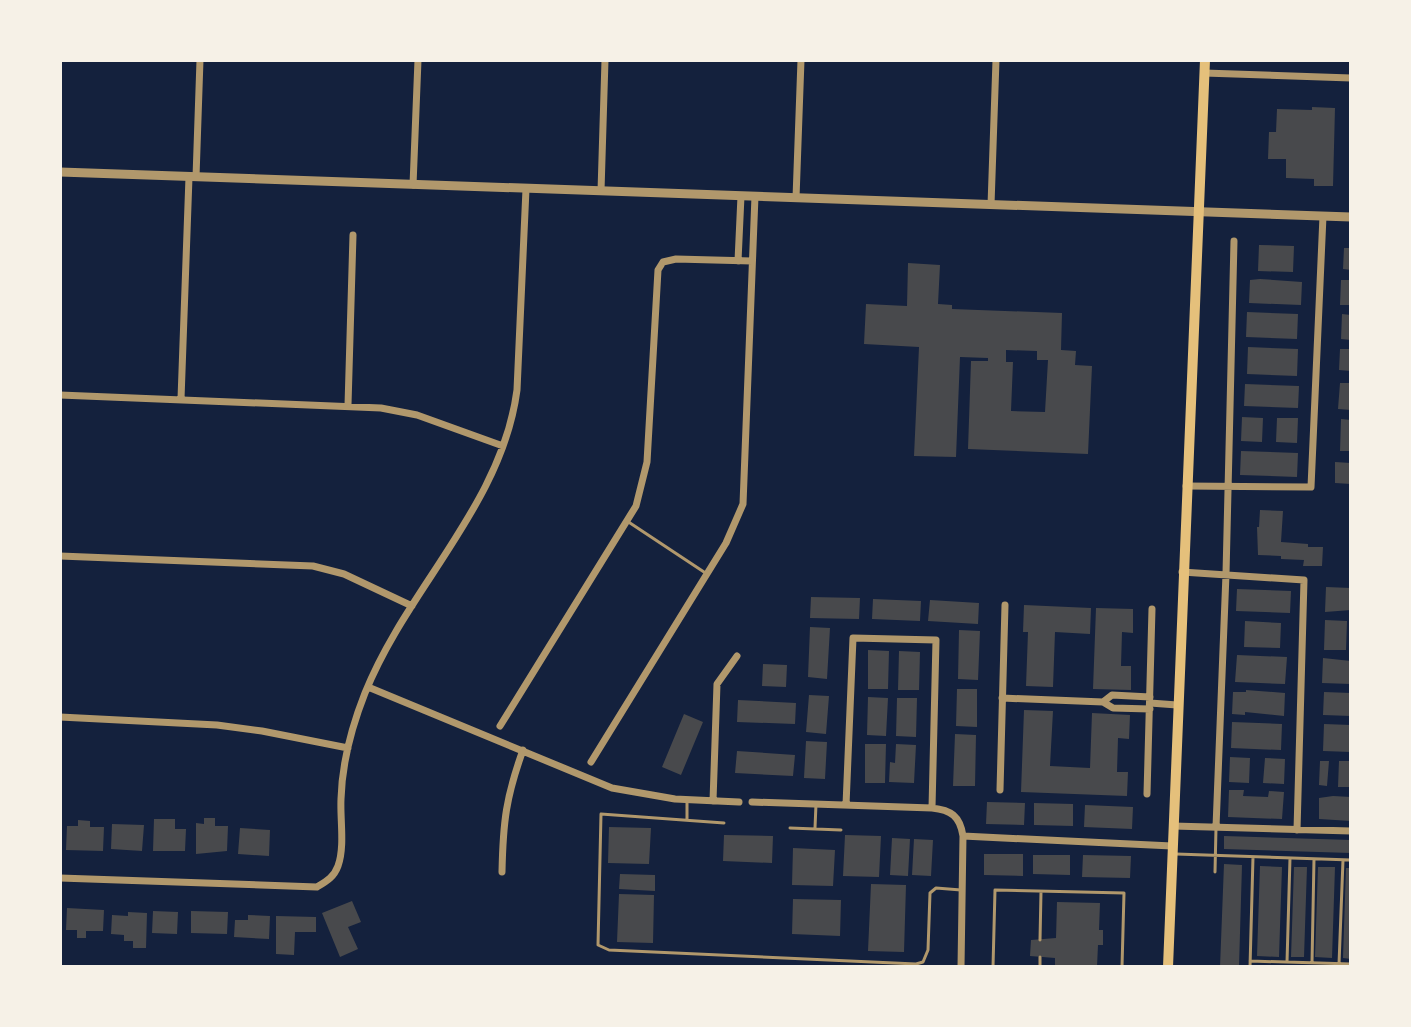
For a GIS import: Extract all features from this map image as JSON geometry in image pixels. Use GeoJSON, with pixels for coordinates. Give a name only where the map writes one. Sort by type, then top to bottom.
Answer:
{"type":"FeatureCollection","features":[{"type":"Feature","properties":{"kind":"main road"},"geometry":{"type":"LineString","coordinates":[[1168,967],[1205,60]]}},
{"type":"Feature","properties":{"kind":"street"},"geometry":{"type":"LineString","coordinates":[[181,399],[200,60]]}},
{"type":"Feature","properties":{"kind":"street"},"geometry":{"type":"LineString","coordinates":[[413,185],[418,60]]}},
{"type":"Feature","properties":{"kind":"street"},"geometry":{"type":"LineString","coordinates":[[601,191],[605,60]]}},
{"type":"Feature","properties":{"kind":"street"},"geometry":{"type":"LineString","coordinates":[[796,198],[801,60]]}},
{"type":"Feature","properties":{"kind":"street"},"geometry":{"type":"LineString","coordinates":[[991,205],[996,60]]}},
{"type":"Feature","properties":{"kind":"street"},"geometry":{"type":"LineString","coordinates":[[1204,73],[1351,78]]}},
{"type":"Feature","properties":{"kind":"street"},"geometry":{"type":"LineString","coordinates":[[60,172],[1351,217]]}},
{"type":"Feature","properties":{"kind":"street"},"geometry":{"type":"LineString","coordinates":[[60,878],[317,887],[333,876],[341,856],[341,798],[356,717],[379,660],[493,474],[513,418],[517,390],[526,189]]}},
{"type":"Feature","properties":{"kind":"street"},"geometry":{"type":"LineString","coordinates":[[738,261],[741,196]]}},
{"type":"Feature","properties":{"kind":"street"},"geometry":{"type":"LineString","coordinates":[[591,762],[707,574],[737,522],[743,504],[755,196]]}},
{"type":"Feature","properties":{"kind":"street"},"geometry":{"type":"LineString","coordinates":[[1186,486],[1311,487],[1323,216]]}},
{"type":"Feature","properties":{"kind":"street"},"geometry":{"type":"LineString","coordinates":[[348,405],[353,235]]}},
{"type":"Feature","properties":{"kind":"street"},"geometry":{"type":"LineString","coordinates":[[1216,827],[1234,241]]}},
{"type":"Feature","properties":{"kind":"street"},"geometry":{"type":"LineString","coordinates":[[500,726],[627,521],[643,485],[647,462],[656,284],[663,262],[676,259],[752,261]]}},
{"type":"Feature","properties":{"kind":"street"},"geometry":{"type":"LineString","coordinates":[[60,395],[348,405],[417,415],[503,446]]}},
{"type":"Feature","properties":{"kind":"street"},"geometry":{"type":"LineString","coordinates":[[60,556],[313,566],[344,574],[412,606]]}},
{"type":"Feature","properties":{"kind":"street"},"geometry":{"type":"LineString","coordinates":[[1182,572],[1304,580],[1297,830]]}},
{"type":"Feature","properties":{"kind":"street"},"geometry":{"type":"LineString","coordinates":[[1000,790],[1005,605]]}},
{"type":"Feature","properties":{"kind":"street"},"geometry":{"type":"LineString","coordinates":[[1147,794],[1152,609]]}},
{"type":"Feature","properties":{"kind":"street"},"geometry":{"type":"LineString","coordinates":[[846,805],[853,638],[936,640],[932,808]]}},
{"type":"Feature","properties":{"kind":"street"},"geometry":{"type":"LineString","coordinates":[[713,801],[717,684],[737,656]]}},
{"type":"Feature","properties":{"kind":"street"},"geometry":{"type":"LineString","coordinates":[[368,687],[612,788],[651,797],[739,802]]}},
{"type":"Feature","properties":{"kind":"street"},"geometry":{"type":"LineString","coordinates":[[1002,698],[1103,702],[1112,695],[1177,705]]}},
{"type":"Feature","properties":{"kind":"street"},"geometry":{"type":"LineString","coordinates":[[60,717],[217,725],[348,748]]}},
{"type":"Feature","properties":{"kind":"street"},"geometry":{"type":"LineString","coordinates":[[502,872],[503,821],[509,789],[523,750]]}},
{"type":"Feature","properties":{"kind":"street"},"geometry":{"type":"LineString","coordinates":[[752,802],[932,808],[955,815],[961,824],[963,836],[961,967]]}},
{"type":"Feature","properties":{"kind":"street"},"geometry":{"type":"LineString","coordinates":[[1173,826],[1351,831]]}},
{"type":"Feature","properties":{"kind":"street"},"geometry":{"type":"LineString","coordinates":[[963,836],[1172,850]]}},
{"type":"Feature","properties":{"kind":"lane"},"geometry":{"type":"LineString","coordinates":[[627,521],[707,574]]}},
{"type":"Feature","properties":{"kind":"lane"},"geometry":{"type":"LineString","coordinates":[[687,800],[687,821]]}},
{"type":"Feature","properties":{"kind":"lane"},"geometry":{"type":"LineString","coordinates":[[815,829],[816,804]]}},
{"type":"Feature","properties":{"kind":"lane"},"geometry":{"type":"LineString","coordinates":[[724,823],[601,814],[596,940],[602,948],[916,964],[923,962],[928,950],[930,893],[936,888],[961,890]]}},
{"type":"Feature","properties":{"kind":"lane"},"geometry":{"type":"LineString","coordinates":[[1215,872],[1216,827]]}},
{"type":"Feature","properties":{"kind":"lane"},"geometry":{"type":"LineString","coordinates":[[790,828],[841,830]]}},
{"type":"Feature","properties":{"kind":"lane"},"geometry":{"type":"LineString","coordinates":[[1172,850],[1215,855],[1351,860]]}},
{"type":"Feature","properties":{"kind":"lane"},"geometry":{"type":"LineString","coordinates":[[1250,967],[1253,857]]}},
{"type":"Feature","properties":{"kind":"lane"},"geometry":{"type":"LineString","coordinates":[[1287,962],[1290,858]]}},
{"type":"Feature","properties":{"kind":"lane"},"geometry":{"type":"LineString","coordinates":[[1312,963],[1314,859]]}},
{"type":"Feature","properties":{"kind":"lane"},"geometry":{"type":"LineString","coordinates":[[1339,964],[1343,860]]}},
{"type":"Feature","properties":{"kind":"lane"},"geometry":{"type":"LineString","coordinates":[[993,967],[995,890],[1124,893],[1122,967]]}},
{"type":"Feature","properties":{"kind":"lane"},"geometry":{"type":"LineString","coordinates":[[1040,940],[1042,891]]}},
{"type":"Feature","properties":{"kind":"lane"},"geometry":{"type":"LineString","coordinates":[[1040,957],[1040,967]]}},
{"type":"Feature","properties":{"kind":"lane"},"geometry":{"type":"LineString","coordinates":[[1250,961],[1351,964]]}},
{"type":"Feature","properties":{"kind":"building"},"geometry":{"type":"Polygon","coordinates":[[[1312,107],[1335,108],[1333,186],[1314,186],[1314,179],[1286,178],[1286,159],[1268,159],[1269,132],[1276,132],[1277,109],[1312,110],[1312,107]]]}},
{"type":"Feature","properties":{"kind":"building"},"geometry":{"type":"Polygon","coordinates":[[[1259,245],[1294,246],[1293,272],[1258,271],[1259,245]]]}},
{"type":"Feature","properties":{"kind":"building"},"geometry":{"type":"Polygon","coordinates":[[[1344,248],[1351,248],[1351,270],[1343,269],[1344,248]]]}},
{"type":"Feature","properties":{"kind":"building"},"geometry":{"type":"Polygon","coordinates":[[[908,263],[940,265],[938,304],[952,305],[952,309],[1062,313],[1061,350],[1076,351],[1075,365],[1092,366],[1088,454],[968,449],[971,361],[988,361],[988,358],[960,357],[956,457],[914,456],[919,347],[864,344],[866,304],[907,306],[908,263]],[[1006,350],[1006,362],[1013,362],[1011,411],[1045,412],[1048,360],[1037,360],[1037,351],[1006,350]]]}},
{"type":"Feature","properties":{"kind":"building"},"geometry":{"type":"Polygon","coordinates":[[[1250,280],[1302,282],[1301,305],[1249,303],[1250,280]]]}},
{"type":"Feature","properties":{"kind":"building"},"geometry":{"type":"Polygon","coordinates":[[[1341,280],[1350,280],[1349,305],[1340,305],[1341,280]]]}},
{"type":"Feature","properties":{"kind":"building"},"geometry":{"type":"Polygon","coordinates":[[[1247,312],[1298,314],[1297,339],[1246,337],[1247,312]]]}},
{"type":"Feature","properties":{"kind":"building"},"geometry":{"type":"Polygon","coordinates":[[[1342,314],[1351,315],[1351,340],[1341,339],[1342,314]]]}},
{"type":"Feature","properties":{"kind":"building"},"geometry":{"type":"Polygon","coordinates":[[[1248,347],[1298,349],[1297,376],[1247,374],[1248,347]]]}},
{"type":"Feature","properties":{"kind":"building"},"geometry":{"type":"Polygon","coordinates":[[[1340,349],[1351,349],[1351,371],[1339,370],[1340,349]]]}},
{"type":"Feature","properties":{"kind":"building"},"geometry":{"type":"Polygon","coordinates":[[[1340,383],[1351,383],[1351,410],[1338,409],[1340,383]]]}},
{"type":"Feature","properties":{"kind":"building"},"geometry":{"type":"Polygon","coordinates":[[[1245,384],[1299,386],[1298,408],[1244,406],[1245,384]]]}},
{"type":"Feature","properties":{"kind":"building"},"geometry":{"type":"Polygon","coordinates":[[[1242,417],[1263,418],[1262,442],[1241,441],[1242,417]]]}},
{"type":"Feature","properties":{"kind":"building"},"geometry":{"type":"Polygon","coordinates":[[[1277,418],[1298,418],[1297,443],[1276,442],[1277,418]]]}},
{"type":"Feature","properties":{"kind":"building"},"geometry":{"type":"Polygon","coordinates":[[[1341,419],[1351,420],[1351,451],[1340,451],[1341,419]]]}},
{"type":"Feature","properties":{"kind":"building"},"geometry":{"type":"Polygon","coordinates":[[[1241,451],[1298,453],[1297,477],[1240,475],[1241,451]]]}},
{"type":"Feature","properties":{"kind":"building"},"geometry":{"type":"Polygon","coordinates":[[[1335,462],[1351,463],[1351,484],[1335,483],[1335,462]]]}},
{"type":"Feature","properties":{"kind":"building"},"geometry":{"type":"Polygon","coordinates":[[[1260,510],[1283,511],[1281,542],[1323,547],[1322,566],[1303,566],[1304,560],[1258,555],[1260,510]]]}},
{"type":"Feature","properties":{"kind":"building"},"geometry":{"type":"Polygon","coordinates":[[[1326,587],[1351,588],[1351,610],[1325,612],[1326,587]]]}},
{"type":"Feature","properties":{"kind":"building"},"geometry":{"type":"Polygon","coordinates":[[[1237,589],[1291,591],[1290,613],[1236,611],[1237,589]]]}},
{"type":"Feature","properties":{"kind":"building"},"geometry":{"type":"Polygon","coordinates":[[[811,597],[860,598],[859,619],[810,618],[811,597]]]}},
{"type":"Feature","properties":{"kind":"building"},"geometry":{"type":"Polygon","coordinates":[[[873,599],[921,601],[920,621],[872,619],[873,599]]]}},
{"type":"Feature","properties":{"kind":"building"},"geometry":{"type":"Polygon","coordinates":[[[930,600],[979,603],[978,624],[928,621],[930,600]]]}},
{"type":"Feature","properties":{"kind":"building"},"geometry":{"type":"Polygon","coordinates":[[[1024,605],[1091,608],[1090,634],[1055,632],[1053,687],[1026,686],[1028,632],[1023,632],[1024,605]]]}},
{"type":"Feature","properties":{"kind":"building"},"geometry":{"type":"Polygon","coordinates":[[[1096,608],[1133,609],[1133,633],[1122,632],[1121,666],[1131,666],[1131,690],[1093,689],[1096,608]]]}},
{"type":"Feature","properties":{"kind":"building"},"geometry":{"type":"Polygon","coordinates":[[[1325,620],[1347,621],[1346,650],[1324,650],[1325,620]]]}},
{"type":"Feature","properties":{"kind":"building"},"geometry":{"type":"Polygon","coordinates":[[[1245,621],[1281,623],[1280,648],[1244,647],[1245,621]]]}},
{"type":"Feature","properties":{"kind":"building"},"geometry":{"type":"Polygon","coordinates":[[[810,627],[830,628],[827,679],[808,677],[810,627]]]}},
{"type":"Feature","properties":{"kind":"building"},"geometry":{"type":"Polygon","coordinates":[[[959,630],[980,631],[978,680],[958,679],[959,630]]]}},
{"type":"Feature","properties":{"kind":"building"},"geometry":{"type":"Polygon","coordinates":[[[868,650],[889,651],[888,689],[868,689],[868,650]]]}},
{"type":"Feature","properties":{"kind":"building"},"geometry":{"type":"Polygon","coordinates":[[[899,651],[920,652],[919,690],[898,690],[899,651]]]}},
{"type":"Feature","properties":{"kind":"building"},"geometry":{"type":"Polygon","coordinates":[[[1237,655],[1287,657],[1285,684],[1235,682],[1237,655]]]}},
{"type":"Feature","properties":{"kind":"building"},"geometry":{"type":"Polygon","coordinates":[[[1323,658],[1351,661],[1351,684],[1322,683],[1323,658]]]}},
{"type":"Feature","properties":{"kind":"building"},"geometry":{"type":"Polygon","coordinates":[[[763,664],[787,665],[786,687],[762,686],[763,664]]]}},
{"type":"Feature","properties":{"kind":"building"},"geometry":{"type":"Polygon","coordinates":[[[957,689],[977,689],[977,727],[956,726],[957,689]]]}},
{"type":"Feature","properties":{"kind":"building"},"geometry":{"type":"Polygon","coordinates":[[[1233,692],[1285,693],[1284,716],[1245,712],[1245,715],[1232,714],[1233,692]]]}},
{"type":"Feature","properties":{"kind":"building"},"geometry":{"type":"Polygon","coordinates":[[[1324,692],[1351,693],[1351,716],[1323,715],[1324,692]]]}},
{"type":"Feature","properties":{"kind":"building"},"geometry":{"type":"Polygon","coordinates":[[[809,695],[829,696],[826,734],[806,732],[809,695]]]}},
{"type":"Feature","properties":{"kind":"building"},"geometry":{"type":"Polygon","coordinates":[[[868,697],[888,698],[886,736],[867,735],[868,697]]]}},
{"type":"Feature","properties":{"kind":"building"},"geometry":{"type":"Polygon","coordinates":[[[897,698],[917,698],[916,737],[896,736],[897,698]]]}},
{"type":"Feature","properties":{"kind":"building"},"geometry":{"type":"Polygon","coordinates":[[[738,700],[796,703],[795,724],[737,722],[738,700]]]}},
{"type":"Feature","properties":{"kind":"building"},"geometry":{"type":"Polygon","coordinates":[[[1024,710],[1053,711],[1050,766],[1090,768],[1092,713],[1130,715],[1129,739],[1118,738],[1117,772],[1128,772],[1127,796],[1021,792],[1024,710]]]}},
{"type":"Feature","properties":{"kind":"building"},"geometry":{"type":"Polygon","coordinates":[[[684,714],[703,722],[681,775],[662,767],[684,714]]]}},
{"type":"Feature","properties":{"kind":"building"},"geometry":{"type":"Polygon","coordinates":[[[1232,722],[1282,724],[1281,750],[1231,748],[1232,722]]]}},
{"type":"Feature","properties":{"kind":"building"},"geometry":{"type":"Polygon","coordinates":[[[1324,724],[1351,725],[1351,752],[1323,751],[1324,724]]]}},
{"type":"Feature","properties":{"kind":"building"},"geometry":{"type":"Polygon","coordinates":[[[955,734],[976,735],[975,786],[953,786],[955,734]]]}},
{"type":"Feature","properties":{"kind":"building"},"geometry":{"type":"Polygon","coordinates":[[[806,741],[827,742],[825,779],[804,778],[806,741]]]}},
{"type":"Feature","properties":{"kind":"building"},"geometry":{"type":"Polygon","coordinates":[[[865,744],[886,744],[885,783],[865,783],[865,744]]]}},
{"type":"Feature","properties":{"kind":"building"},"geometry":{"type":"Polygon","coordinates":[[[896,744],[916,745],[914,783],[889,782],[890,762],[895,763],[896,744]]]}},
{"type":"Feature","properties":{"kind":"building"},"geometry":{"type":"Polygon","coordinates":[[[737,751],[795,755],[793,776],[735,773],[737,751]]]}},
{"type":"Feature","properties":{"kind":"building"},"geometry":{"type":"Polygon","coordinates":[[[1230,757],[1250,758],[1249,783],[1229,782],[1230,757]]]}},
{"type":"Feature","properties":{"kind":"building"},"geometry":{"type":"Polygon","coordinates":[[[1265,758],[1285,759],[1284,784],[1263,783],[1265,758]]]}},
{"type":"Feature","properties":{"kind":"building"},"geometry":{"type":"Polygon","coordinates":[[[1320,761],[1329,761],[1327,786],[1319,785],[1320,761]]]}},
{"type":"Feature","properties":{"kind":"building"},"geometry":{"type":"Polygon","coordinates":[[[1339,761],[1351,761],[1351,787],[1338,787],[1339,761]]]}},
{"type":"Feature","properties":{"kind":"building"},"geometry":{"type":"Polygon","coordinates":[[[1229,790],[1244,790],[1243,796],[1268,797],[1269,791],[1284,792],[1282,819],[1228,817],[1229,790]]]}},
{"type":"Feature","properties":{"kind":"building"},"geometry":{"type":"Polygon","coordinates":[[[1351,797],[1351,821],[1319,819],[1319,798],[1351,797]]]}},
{"type":"Feature","properties":{"kind":"building"},"geometry":{"type":"Polygon","coordinates":[[[987,802],[1025,803],[1024,825],[986,824],[987,802]]]}},
{"type":"Feature","properties":{"kind":"building"},"geometry":{"type":"Polygon","coordinates":[[[1034,803],[1073,804],[1073,826],[1034,825],[1034,803]]]}},
{"type":"Feature","properties":{"kind":"building"},"geometry":{"type":"Polygon","coordinates":[[[1085,805],[1133,807],[1132,829],[1084,827],[1085,805]]]}},
{"type":"Feature","properties":{"kind":"building"},"geometry":{"type":"Polygon","coordinates":[[[204,818],[215,818],[215,826],[228,826],[227,851],[196,854],[196,823],[204,824],[204,818]]]}},
{"type":"Feature","properties":{"kind":"building"},"geometry":{"type":"Polygon","coordinates":[[[154,819],[175,819],[175,829],[186,829],[185,851],[153,851],[154,819]]]}},
{"type":"Feature","properties":{"kind":"building"},"geometry":{"type":"Polygon","coordinates":[[[78,820],[90,821],[90,827],[104,827],[103,851],[66,850],[67,826],[78,826],[78,820]]]}},
{"type":"Feature","properties":{"kind":"building"},"geometry":{"type":"Polygon","coordinates":[[[112,824],[144,825],[142,851],[111,849],[112,824]]]}},
{"type":"Feature","properties":{"kind":"building"},"geometry":{"type":"Polygon","coordinates":[[[609,827],[651,828],[649,864],[608,863],[609,827]]]}},
{"type":"Feature","properties":{"kind":"building"},"geometry":{"type":"Polygon","coordinates":[[[240,828],[270,830],[269,856],[238,854],[240,828]]]}},
{"type":"Feature","properties":{"kind":"building"},"geometry":{"type":"Polygon","coordinates":[[[724,835],[773,836],[772,863],[723,861],[724,835]]]}},
{"type":"Feature","properties":{"kind":"building"},"geometry":{"type":"Polygon","coordinates":[[[845,835],[881,836],[879,877],[843,876],[845,835]]]}},
{"type":"Feature","properties":{"kind":"building"},"geometry":{"type":"Polygon","coordinates":[[[1224,836],[1351,840],[1351,853],[1224,849],[1224,836]]]}},
{"type":"Feature","properties":{"kind":"building"},"geometry":{"type":"Polygon","coordinates":[[[892,838],[910,839],[908,876],[890,875],[892,838]]]}},
{"type":"Feature","properties":{"kind":"building"},"geometry":{"type":"Polygon","coordinates":[[[914,839],[933,840],[931,876],[912,875],[914,839]]]}},
{"type":"Feature","properties":{"kind":"building"},"geometry":{"type":"Polygon","coordinates":[[[793,848],[835,850],[833,886],[792,885],[793,848]]]}},
{"type":"Feature","properties":{"kind":"building"},"geometry":{"type":"Polygon","coordinates":[[[984,854],[1023,854],[1023,876],[984,875],[984,854]]]}},
{"type":"Feature","properties":{"kind":"building"},"geometry":{"type":"Polygon","coordinates":[[[1033,855],[1070,855],[1070,875],[1033,874],[1033,855]]]}},
{"type":"Feature","properties":{"kind":"building"},"geometry":{"type":"Polygon","coordinates":[[[1083,855],[1131,856],[1130,878],[1082,877],[1083,855]]]}},
{"type":"Feature","properties":{"kind":"building"},"geometry":{"type":"Polygon","coordinates":[[[1224,864],[1242,865],[1239,967],[1220,967],[1224,864]]]}},
{"type":"Feature","properties":{"kind":"building"},"geometry":{"type":"Polygon","coordinates":[[[1260,866],[1282,867],[1279,957],[1257,956],[1260,866]]]}},
{"type":"Feature","properties":{"kind":"building"},"geometry":{"type":"Polygon","coordinates":[[[1294,867],[1307,867],[1304,957],[1291,957],[1294,867]]]}},
{"type":"Feature","properties":{"kind":"building"},"geometry":{"type":"Polygon","coordinates":[[[1318,867],[1335,867],[1332,958],[1315,957],[1318,867]]]}},
{"type":"Feature","properties":{"kind":"building"},"geometry":{"type":"Polygon","coordinates":[[[1346,868],[1351,868],[1351,959],[1343,958],[1346,868]]]}},
{"type":"Feature","properties":{"kind":"building"},"geometry":{"type":"Polygon","coordinates":[[[620,874],[655,875],[655,891],[619,889],[620,874]]]}},
{"type":"Feature","properties":{"kind":"building"},"geometry":{"type":"Polygon","coordinates":[[[871,884],[906,885],[904,952],[868,951],[871,884]]]}},
{"type":"Feature","properties":{"kind":"building"},"geometry":{"type":"Polygon","coordinates":[[[619,894],[654,895],[653,943],[617,942],[619,894]]]}},
{"type":"Feature","properties":{"kind":"building"},"geometry":{"type":"Polygon","coordinates":[[[793,899],[841,900],[840,936],[792,934],[793,899]]]}},
{"type":"Feature","properties":{"kind":"building"},"geometry":{"type":"Polygon","coordinates":[[[352,901],[361,922],[348,927],[358,949],[340,957],[322,913],[352,901]]]}},
{"type":"Feature","properties":{"kind":"building"},"geometry":{"type":"Polygon","coordinates":[[[1057,902],[1100,903],[1099,930],[1103,930],[1103,945],[1098,945],[1097,967],[1055,967],[1055,958],[1030,956],[1031,940],[1056,938],[1057,902]]]}},
{"type":"Feature","properties":{"kind":"building"},"geometry":{"type":"Polygon","coordinates":[[[67,908],[104,910],[103,931],[86,931],[86,938],[77,938],[77,930],[66,930],[67,908]]]}},
{"type":"Feature","properties":{"kind":"building"},"geometry":{"type":"Polygon","coordinates":[[[153,911],[178,912],[177,934],[152,933],[153,911]]]}},
{"type":"Feature","properties":{"kind":"building"},"geometry":{"type":"Polygon","coordinates":[[[191,911],[228,912],[227,934],[191,933],[191,911]]]}},
{"type":"Feature","properties":{"kind":"building"},"geometry":{"type":"Polygon","coordinates":[[[128,912],[147,913],[146,948],[133,948],[133,941],[124,941],[124,935],[111,934],[112,915],[128,916],[128,912]]]}},
{"type":"Feature","properties":{"kind":"building"},"geometry":{"type":"Polygon","coordinates":[[[248,915],[270,916],[269,939],[234,937],[235,920],[248,920],[248,915]]]}},
{"type":"Feature","properties":{"kind":"building"},"geometry":{"type":"Polygon","coordinates":[[[276,916],[316,917],[316,932],[295,932],[294,955],[276,954],[276,916]]]}}]}
